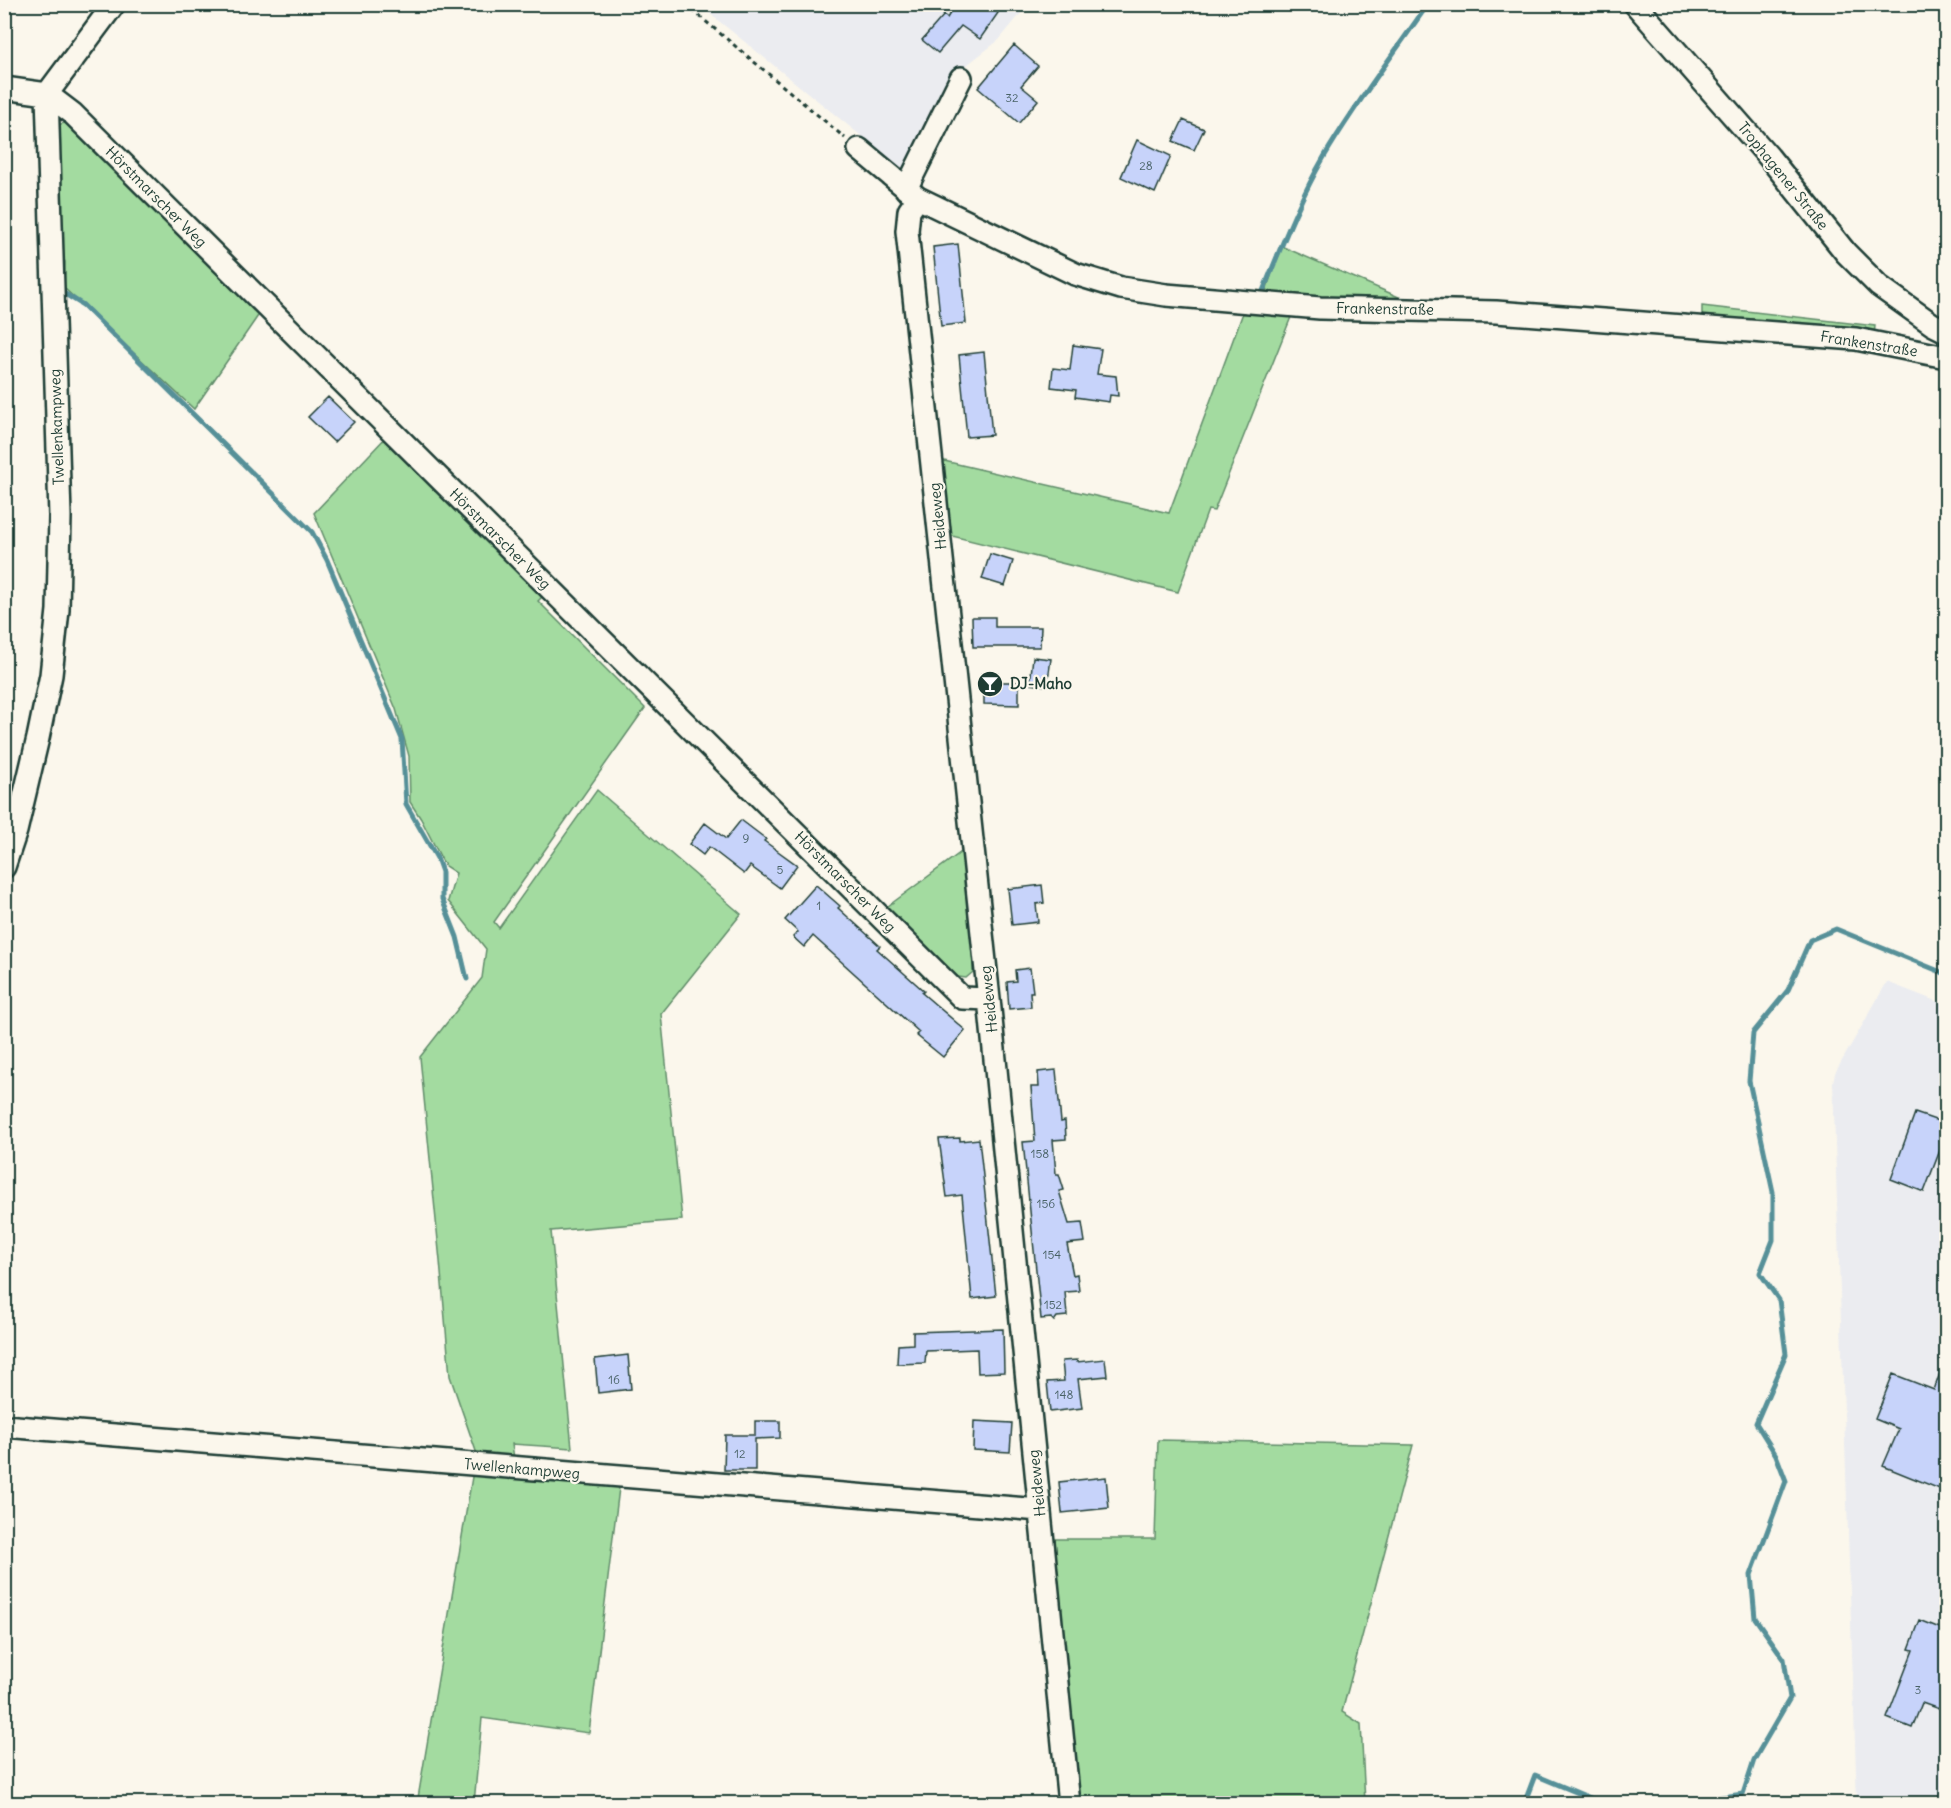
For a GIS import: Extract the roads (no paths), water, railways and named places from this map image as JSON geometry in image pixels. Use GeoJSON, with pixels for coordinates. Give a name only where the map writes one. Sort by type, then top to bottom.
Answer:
{"type":"FeatureCollection","features":[{"type":"Feature","properties":{"kind":"street"},"geometry":{"type":"LineString","coordinates":[[47,94],[114,4]]}},
{"type":"Feature","properties":{"kind":"street","name":"Trophagener Straße"},"geometry":{"type":"LineString","coordinates":[[1635,4],[1769,157],[1846,253],[1879,286],[1932,324],[1947,331]]}},
{"type":"Feature","properties":{"kind":"street","name":"Heideweg"},"geometry":{"type":"LineString","coordinates":[[961,78],[912,194],[907,231],[989,999],[1069,1803]]}},
{"type":"Feature","properties":{"kind":"street","name":"Hörstmarscher Weg"},"geometry":{"type":"LineString","coordinates":[[4,88],[47,94],[72,113],[962,998],[989,999]]}},
{"type":"Feature","properties":{"kind":"street","name":"Twellenkampweg"},"geometry":{"type":"LineString","coordinates":[[4,867],[16,831],[38,738],[51,675],[58,610],[60,516],[47,94]]}},
{"type":"Feature","properties":{"kind":"street","name":"Frankenstraße"},"geometry":{"type":"LineString","coordinates":[[859,149],[912,194],[1075,274],[1121,288],[1166,295],[1320,308],[1496,312],[1856,339],[1947,357]]}},
{"type":"Feature","properties":{"kind":"street","name":"Twellenkampweg"},"geometry":{"type":"LineString","coordinates":[[4,1426],[1040,1510]]}},
{"type":"Feature","properties":{"kind":"waterway"},"geometry":{"type":"LineString","coordinates":[[1263,291],[1299,206],[1324,157],[1361,99],[1428,4]]}},
{"type":"Feature","properties":{"kind":"waterway"},"geometry":{"type":"LineString","coordinates":[[62,288],[62,292],[83,305],[312,532],[327,560],[402,739],[406,804],[437,858],[442,872],[442,899],[457,937],[467,979]]}},
{"type":"Feature","properties":{"kind":"waterway"},"geometry":{"type":"LineString","coordinates":[[1674,1804],[1743,1794],[1754,1760],[1790,1698],[1784,1659],[1755,1618],[1751,1575],[1786,1481],[1776,1455],[1756,1423],[1786,1354],[1779,1300],[1760,1273],[1773,1240],[1773,1192],[1749,1081],[1753,1033],[1788,990],[1810,940],[1836,929],[1946,974]]}},
{"type":"Feature","properties":{"kind":"waterway"},"geometry":{"type":"LineString","coordinates":[[1524,1804],[1535,1775],[1595,1800],[1655,1804]]}},
{"type":"Feature","properties":{"kind":"place","name":"DJ-Maho"},"geometry":{"type":"Point","coordinates":[990,684]}}]}
